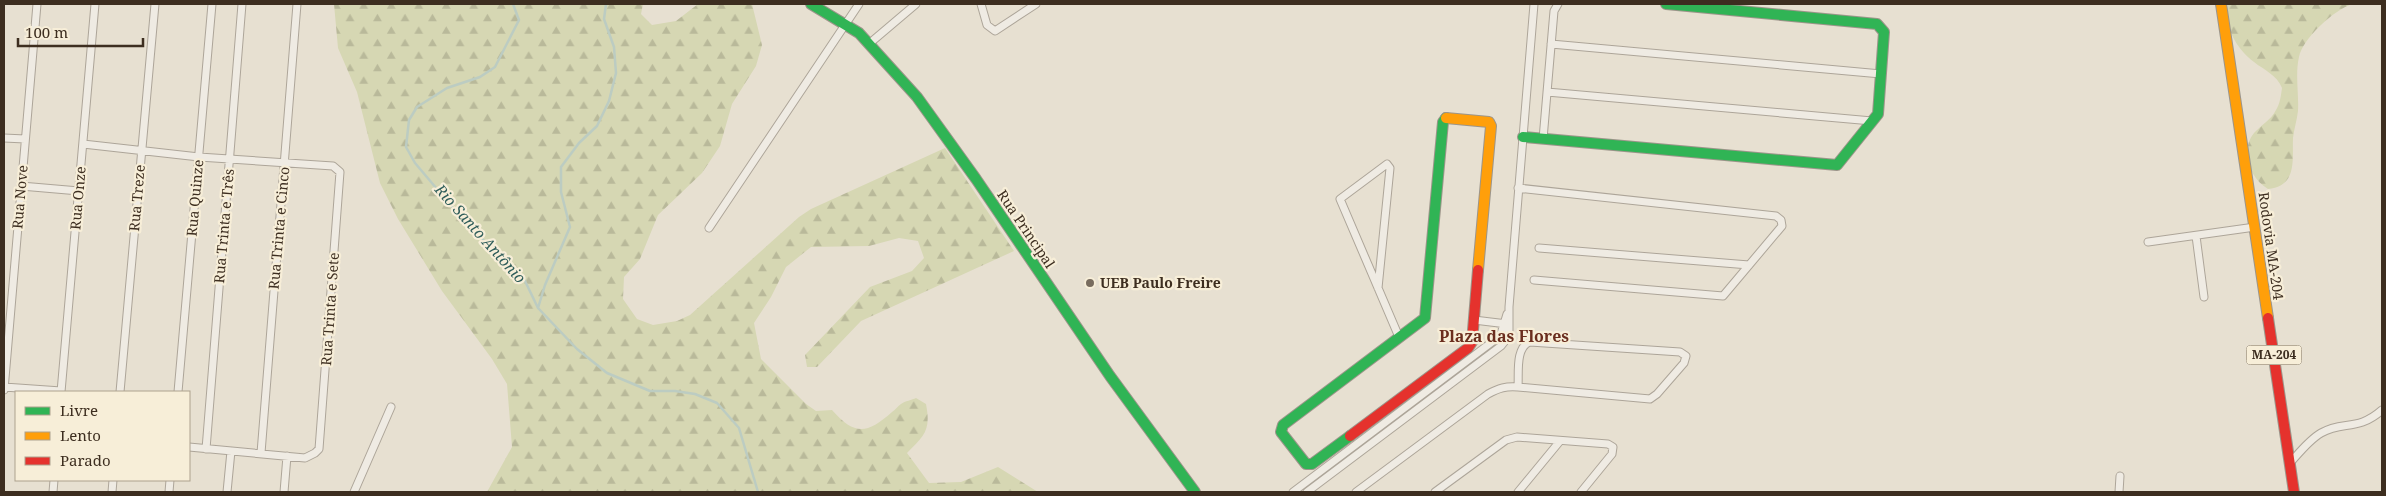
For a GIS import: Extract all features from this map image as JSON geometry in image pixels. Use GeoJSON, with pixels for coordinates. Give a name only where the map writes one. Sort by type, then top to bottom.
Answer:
{"type":"FeatureCollection","features":[{"type":"Feature","properties":{"kind":"street","name":"Rua Nove"},"geometry":{"type":"LineString","coordinates":[[4,388],[37,4]]}},
{"type":"Feature","properties":{"kind":"street","name":"Rua Onze"},"geometry":{"type":"LineString","coordinates":[[61,391],[95,4]]}},
{"type":"Feature","properties":{"kind":"street","name":"Rua Treze"},"geometry":{"type":"LineString","coordinates":[[120,391],[154,4]]}},
{"type":"Feature","properties":{"kind":"street","name":"Rua Quinze"},"geometry":{"type":"LineString","coordinates":[[178,391],[212,4]]}},
{"type":"Feature","properties":{"kind":"street","name":"Rua Trinta e Três"},"geometry":{"type":"LineString","coordinates":[[206,449],[242,4]]}},
{"type":"Feature","properties":{"kind":"street","name":"Rua Trinta e Cinco"},"geometry":{"type":"LineString","coordinates":[[261,453],[297,4]]}},
{"type":"Feature","properties":{"kind":"street","name":"Rua Principal"},"geometry":{"type":"LineString","coordinates":[[811,4],[846,23],[870,43],[896,71],[946,135],[1110,376],[1195,492]]}},
{"type":"Feature","properties":{"kind":"street"},"geometry":{"type":"LineString","coordinates":[[709,228],[859,4]]}},
{"type":"Feature","properties":{"kind":"street"},"geometry":{"type":"LineString","coordinates":[[870,43],[916,4]]}},
{"type":"Feature","properties":{"kind":"street"},"geometry":{"type":"LineString","coordinates":[[981,4],[987,25],[996,31],[1036,4]]}},
{"type":"Feature","properties":{"kind":"street"},"geometry":{"type":"LineString","coordinates":[[1307,492],[1501,346],[1509,336],[1507,324],[1534,4]]}},
{"type":"Feature","properties":{"kind":"street"},"geometry":{"type":"LineString","coordinates":[[1543,139],[1554,11],[1558,4]]}},
{"type":"Feature","properties":{"kind":"street"},"geometry":{"type":"LineString","coordinates":[[1523,137],[1837,165],[1878,114],[1884,32],[1877,24],[1666,4]]}},
{"type":"Feature","properties":{"kind":"street","name":"Rodovia MA-204"},"geometry":{"type":"LineString","coordinates":[[2221,4],[2294,492]]}},
{"type":"Feature","properties":{"kind":"street"},"geometry":{"type":"LineString","coordinates":[[1551,44],[1881,74]]}},
{"type":"Feature","properties":{"kind":"street"},"geometry":{"type":"LineString","coordinates":[[1547,92],[1872,121]]}},
{"type":"Feature","properties":{"kind":"street"},"geometry":{"type":"LineString","coordinates":[[1446,118],[1489,122],[1491,126],[1472,342],[1468,348],[1312,464],[1306,464],[1281,432],[1283,425],[1399,337],[1425,318],[1443,122],[1446,118]]}},
{"type":"Feature","properties":{"kind":"street"},"geometry":{"type":"LineString","coordinates":[[4,138],[25,139]]}},
{"type":"Feature","properties":{"kind":"street"},"geometry":{"type":"LineString","coordinates":[[83,144],[284,164]]}},
{"type":"Feature","properties":{"kind":"street","name":"Rua Trinta e Sete"},"geometry":{"type":"LineString","coordinates":[[284,164],[334,166],[339,170],[340,176],[321,442],[319,448],[310,456],[287,456]]}},
{"type":"Feature","properties":{"kind":"street"},"geometry":{"type":"LineString","coordinates":[[1378,288],[1390,168],[1387,164],[1340,199],[1378,288],[1399,337]]}},
{"type":"Feature","properties":{"kind":"street"},"geometry":{"type":"LineString","coordinates":[[21,186],[79,192]]}},
{"type":"Feature","properties":{"kind":"street"},"geometry":{"type":"LineString","coordinates":[[1518,188],[1776,216],[1781,220],[1782,226],[1723,296],[1534,280]]}},
{"type":"Feature","properties":{"kind":"street"},"geometry":{"type":"LineString","coordinates":[[2148,242],[2255,227]]}},
{"type":"Feature","properties":{"kind":"street"},"geometry":{"type":"LineString","coordinates":[[2196,236],[2204,297]]}},
{"type":"Feature","properties":{"kind":"street"},"geometry":{"type":"LineString","coordinates":[[1539,248],[1749,265]]}},
{"type":"Feature","properties":{"kind":"street"},"geometry":{"type":"LineString","coordinates":[[1474,320],[1507,324]]}},
{"type":"Feature","properties":{"kind":"street"},"geometry":{"type":"LineString","coordinates":[[1293,492],[1492,342],[1501,334],[1507,324]]}},
{"type":"Feature","properties":{"kind":"street"},"geometry":{"type":"LineString","coordinates":[[1356,492],[1488,394],[1499,388],[1518,387],[1650,399],[1668,382],[1686,360],[1686,356],[1680,352],[1530,342],[1525,344],[1521,350],[1518,387]]}},
{"type":"Feature","properties":{"kind":"street"},"geometry":{"type":"LineString","coordinates":[[4,388],[47,391]]}},
{"type":"Feature","properties":{"kind":"street"},"geometry":{"type":"LineString","coordinates":[[354,492],[391,407]]}},
{"type":"Feature","properties":{"kind":"street"},"geometry":{"type":"LineString","coordinates":[[2290,464],[2322,432],[2361,424],[2371,420],[2382,410]]}},
{"type":"Feature","properties":{"kind":"street"},"geometry":{"type":"LineString","coordinates":[[1435,492],[1511,438],[1522,437],[1608,444],[1614,449],[1581,492]]}},
{"type":"Feature","properties":{"kind":"street"},"geometry":{"type":"LineString","coordinates":[[1518,492],[1560,441]]}},
{"type":"Feature","properties":{"kind":"street"},"geometry":{"type":"LineString","coordinates":[[190,447],[287,456],[284,492]]}},
{"type":"Feature","properties":{"kind":"street"},"geometry":{"type":"LineString","coordinates":[[227,492],[231,451]]}},
{"type":"Feature","properties":{"kind":"street"},"geometry":{"type":"LineString","coordinates":[[2119,492],[2120,476]]}},
{"type":"Feature","properties":{"kind":"green space"},"geometry":{"type":"Polygon","coordinates":[[[334,4],[643,4],[641,14],[652,25],[676,21],[698,4],[752,4],[762,45],[756,66],[732,104],[720,146],[702,173],[658,215],[640,259],[624,277],[623,299],[637,319],[653,325],[677,321],[690,315],[799,217],[811,209],[945,148],[1014,251],[861,321],[817,367],[807,367],[805,355],[870,287],[912,271],[924,258],[918,241],[899,238],[869,246],[811,247],[786,267],[771,297],[754,323],[761,359],[806,404],[816,411],[832,410],[854,428],[868,428],[875,425],[904,402],[916,398],[926,404],[928,420],[925,432],[907,453],[929,483],[961,482],[998,467],[1038,492],[487,492],[512,447],[507,384],[492,359],[442,291],[398,219],[380,183],[357,92],[338,48],[334,4]]]}},
{"type":"Feature","properties":{"kind":"green space"},"geometry":{"type":"Polygon","coordinates":[[[2228,4],[2352,4],[2328,18],[2313,33],[2306,42],[2299,57],[2297,77],[2298,111],[2293,138],[2293,163],[2289,177],[2278,187],[2268,189],[2261,184],[2252,171],[2247,155],[2250,140],[2254,133],[2276,110],[2282,88],[2274,76],[2254,62],[2237,44],[2228,21],[2228,4]]]}},
{"type":"Feature","properties":{"kind":"waterway","name":"Rio Santo Antônio"},"geometry":{"type":"LineString","coordinates":[[513,4],[519,20],[495,67],[480,77],[447,88],[417,107],[409,120],[406,147],[415,163],[464,221],[525,281],[538,308],[577,349],[607,373],[650,391],[675,391],[695,394],[717,403],[739,428],[758,492]]}},
{"type":"Feature","properties":{"kind":"waterway"},"geometry":{"type":"LineString","coordinates":[[538,308],[545,285],[570,227],[561,192],[561,167],[579,143],[597,126],[609,101],[616,73],[614,47],[604,19],[606,4]]}},
{"type":"Feature","properties":{"kind":"traffic: fast"},"geometry":{"type":"LineString","coordinates":[[811,4],[859,33],[917,97],[976,179],[1110,376],[1195,492]]}},
{"type":"Feature","properties":{"kind":"traffic: fast"},"geometry":{"type":"LineString","coordinates":[[1523,137],[1837,165],[1878,114],[1884,32],[1877,24],[1666,4]]}},
{"type":"Feature","properties":{"kind":"traffic: fast"},"geometry":{"type":"LineString","coordinates":[[1350,436],[1312,464],[1306,464],[1281,432],[1283,425],[1425,318],[1443,122],[1446,118]]}},
{"type":"Feature","properties":{"kind":"traffic: slow"},"geometry":{"type":"LineString","coordinates":[[2221,4],[2268,318]]}},
{"type":"Feature","properties":{"kind":"traffic: slow"},"geometry":{"type":"LineString","coordinates":[[1446,118],[1489,122],[1491,126],[1478,270]]}},
{"type":"Feature","properties":{"kind":"traffic: jam"},"geometry":{"type":"LineString","coordinates":[[1350,436],[1468,348],[1472,342],[1478,270]]}},
{"type":"Feature","properties":{"kind":"traffic: jam"},"geometry":{"type":"LineString","coordinates":[[2268,318],[2294,492]]}},
{"type":"Feature","properties":{"kind":"place","name":"UEB Paulo Freire"},"geometry":{"type":"Point","coordinates":[1090,283]}},
{"type":"Feature","properties":{"kind":"district","name":"Plaza das Flores"},"geometry":{"type":"Point","coordinates":[1504,336]}}]}
